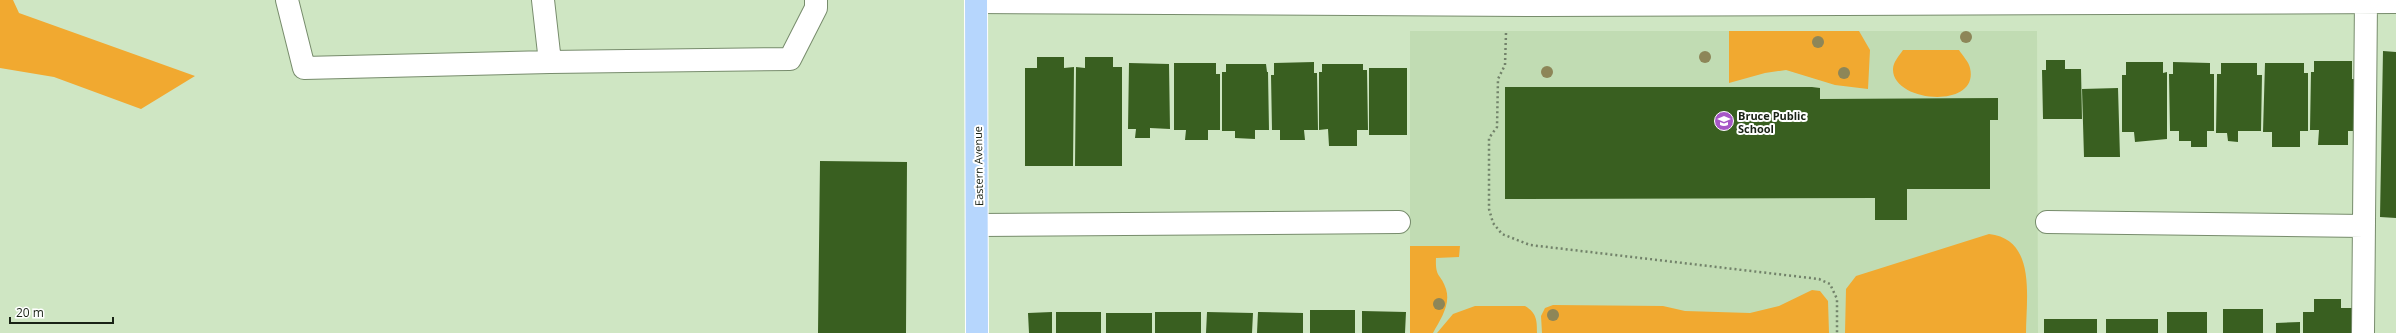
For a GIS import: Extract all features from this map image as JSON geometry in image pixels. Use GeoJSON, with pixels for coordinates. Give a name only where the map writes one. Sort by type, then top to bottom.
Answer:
{"type":"FeatureCollection","features":[{"type":"Feature","properties":{"kind":"main road","name":"Eastern Avenue"},"geometry":{"type":"LineString","coordinates":[[976,1],[978,333]]}},
{"type":"Feature","properties":{"kind":"street"},"geometry":{"type":"LineString","coordinates":[[288,0],[304,68],[550,62],[790,59],[816,8],[816,0]]}},
{"type":"Feature","properties":{"kind":"street"},"geometry":{"type":"LineString","coordinates":[[543,0],[550,62]]}},
{"type":"Feature","properties":{"kind":"street"},"geometry":{"type":"LineString","coordinates":[[976,1],[1556,5],[2396,2]]}},
{"type":"Feature","properties":{"kind":"street"},"geometry":{"type":"LineString","coordinates":[[2363,333],[2366,1]]}},
{"type":"Feature","properties":{"kind":"street"},"geometry":{"type":"LineString","coordinates":[[978,225],[1399,222]]}},
{"type":"Feature","properties":{"kind":"street"},"geometry":{"type":"LineString","coordinates":[[2047,222],[2364,226]]}},
{"type":"Feature","properties":{"kind":"path"},"geometry":{"type":"LineString","coordinates":[[1506,26],[1505,65],[1498,79],[1497,127],[1489,138],[1489,209],[1493,223],[1502,234],[1530,245],[1819,279],[1830,284],[1837,299],[1837,333]]}},
{"type":"Feature","properties":{"kind":"shaded area"},"geometry":{"type":"Polygon","coordinates":[[[0,0],[13,0],[19,13],[195,76],[141,109],[54,77],[0,68],[0,0]]]}},
{"type":"Feature","properties":{"kind":"shaded area","name":"Bruce Public School"},"geometry":{"type":"Polygon","coordinates":[[[1410,31],[2037,31],[2038,333],[1410,333],[1410,31]]]}},
{"type":"Feature","properties":{"kind":"shaded area"},"geometry":{"type":"Polygon","coordinates":[[[1729,31],[1859,31],[1870,50],[1868,89],[1835,85],[1786,70],[1765,73],[1729,83],[1729,31]]]}},
{"type":"Feature","properties":{"kind":"shaded area"},"geometry":{"type":"Polygon","coordinates":[[[1903,50],[1959,50],[1970,68],[1970,81],[1962,91],[1950,96],[1935,97],[1920,95],[1906,89],[1896,80],[1893,69],[1895,61],[1903,50]]]}},
{"type":"Feature","properties":{"kind":"shaded area"},"geometry":{"type":"Polygon","coordinates":[[[1989,234],[2004,238],[2015,247],[2022,259],[2026,273],[2027,288],[2026,333],[1845,333],[1846,289],[1856,276],[1989,234]]]}},
{"type":"Feature","properties":{"kind":"shaded area"},"geometry":{"type":"Polygon","coordinates":[[[1410,246],[1460,246],[1459,257],[1436,258],[1437,273],[1446,289],[1447,301],[1442,318],[1433,333],[1410,333],[1410,246]]]}},
{"type":"Feature","properties":{"kind":"shaded area"},"geometry":{"type":"Polygon","coordinates":[[[1812,290],[1820,291],[1828,301],[1829,333],[1542,333],[1541,316],[1545,308],[1553,305],[1663,306],[1685,311],[1750,313],[1779,306],[1812,290]]]}},
{"type":"Feature","properties":{"kind":"shaded area"},"geometry":{"type":"Polygon","coordinates":[[[1475,306],[1525,306],[1532,311],[1536,318],[1537,333],[1437,333],[1453,314],[1475,306]]]}},
{"type":"Feature","properties":{"kind":"building"},"geometry":{"type":"Polygon","coordinates":[[[2383,51],[2396,52],[2396,218],[2380,217],[2383,51]]]}},
{"type":"Feature","properties":{"kind":"building"},"geometry":{"type":"Polygon","coordinates":[[[1037,57],[1064,57],[1064,68],[1074,67],[1073,166],[1025,166],[1025,68],[1037,68],[1037,57]]]}},
{"type":"Feature","properties":{"kind":"building"},"geometry":{"type":"Polygon","coordinates":[[[1085,57],[1113,57],[1113,67],[1122,67],[1122,166],[1075,166],[1076,67],[1085,68],[1085,57]]]}},
{"type":"Feature","properties":{"kind":"building"},"geometry":{"type":"Polygon","coordinates":[[[2046,60],[2065,60],[2065,69],[2081,69],[2082,119],[2043,119],[2042,70],[2046,70],[2046,60]]]}},
{"type":"Feature","properties":{"kind":"building"},"geometry":{"type":"Polygon","coordinates":[[[2314,61],[2352,61],[2352,79],[2357,79],[2356,131],[2348,131],[2348,145],[2318,145],[2319,130],[2310,130],[2311,72],[2314,72],[2314,61]]]}},
{"type":"Feature","properties":{"kind":"building"},"geometry":{"type":"Polygon","coordinates":[[[1314,62],[1314,73],[1317,73],[1318,130],[1304,130],[1305,140],[1280,140],[1280,130],[1272,130],[1271,75],[1274,75],[1274,63],[1314,62]]]}},
{"type":"Feature","properties":{"kind":"building"},"geometry":{"type":"Polygon","coordinates":[[[2126,62],[2163,62],[2163,73],[2167,72],[2167,139],[2135,142],[2134,132],[2122,132],[2122,75],[2126,75],[2126,62]]]}},
{"type":"Feature","properties":{"kind":"building"},"geometry":{"type":"Polygon","coordinates":[[[2173,62],[2210,63],[2210,74],[2214,74],[2214,131],[2207,131],[2207,147],[2191,147],[2191,141],[2179,141],[2179,131],[2170,131],[2169,74],[2173,74],[2173,62]]]}},
{"type":"Feature","properties":{"kind":"building"},"geometry":{"type":"Polygon","coordinates":[[[1129,63],[1169,64],[1170,129],[1150,128],[1150,138],[1135,138],[1136,129],[1128,129],[1129,63]]]}},
{"type":"Feature","properties":{"kind":"building"},"geometry":{"type":"Polygon","coordinates":[[[1174,63],[1216,63],[1216,74],[1220,74],[1220,130],[1208,130],[1208,140],[1185,140],[1186,130],[1174,130],[1174,63]]]}},
{"type":"Feature","properties":{"kind":"building"},"geometry":{"type":"Polygon","coordinates":[[[2221,63],[2257,63],[2257,75],[2262,75],[2261,131],[2238,131],[2238,142],[2228,141],[2227,133],[2216,133],[2217,74],[2221,74],[2221,63]]]}},
{"type":"Feature","properties":{"kind":"building"},"geometry":{"type":"Polygon","coordinates":[[[2265,63],[2304,63],[2304,73],[2308,73],[2308,131],[2300,131],[2300,147],[2272,147],[2272,132],[2263,132],[2265,63]]]}},
{"type":"Feature","properties":{"kind":"building"},"geometry":{"type":"Polygon","coordinates":[[[1226,64],[1266,64],[1268,72],[1269,130],[1255,130],[1255,139],[1235,138],[1235,131],[1222,131],[1222,72],[1226,72],[1226,64]]]}},
{"type":"Feature","properties":{"kind":"building"},"geometry":{"type":"Polygon","coordinates":[[[1322,64],[1363,64],[1363,70],[1367,70],[1368,130],[1357,130],[1357,146],[1329,146],[1328,129],[1319,130],[1319,72],[1322,72],[1322,64]]]}},
{"type":"Feature","properties":{"kind":"building"},"geometry":{"type":"Polygon","coordinates":[[[1369,68],[1407,68],[1407,135],[1369,135],[1369,68]]]}},
{"type":"Feature","properties":{"kind":"building"},"geometry":{"type":"Polygon","coordinates":[[[1505,87],[1812,87],[1820,88],[1820,99],[1998,98],[1998,120],[1990,120],[1990,189],[1907,189],[1907,220],[1875,220],[1875,198],[1505,199],[1505,87]]]}},
{"type":"Feature","properties":{"kind":"building"},"geometry":{"type":"Polygon","coordinates":[[[2118,88],[2120,157],[2084,157],[2082,89],[2118,88]]]}},
{"type":"Feature","properties":{"kind":"building"},"geometry":{"type":"Polygon","coordinates":[[[820,161],[907,162],[906,333],[818,333],[820,161]]]}},
{"type":"Feature","properties":{"kind":"building"},"geometry":{"type":"Polygon","coordinates":[[[2314,299],[2341,299],[2341,308],[2352,308],[2352,333],[2303,333],[2303,312],[2314,312],[2314,299]]]}},
{"type":"Feature","properties":{"kind":"building"},"geometry":{"type":"Polygon","coordinates":[[[2223,309],[2263,309],[2263,333],[2223,333],[2223,309]]]}},
{"type":"Feature","properties":{"kind":"building"},"geometry":{"type":"Polygon","coordinates":[[[1310,310],[1355,310],[1355,333],[1310,333],[1310,310]]]}},
{"type":"Feature","properties":{"kind":"building"},"geometry":{"type":"Polygon","coordinates":[[[1362,311],[1406,312],[1405,333],[1362,333],[1362,311]]]}},
{"type":"Feature","properties":{"kind":"building"},"geometry":{"type":"Polygon","coordinates":[[[1052,312],[1052,333],[1029,333],[1028,313],[1052,312]]]}},
{"type":"Feature","properties":{"kind":"building"},"geometry":{"type":"Polygon","coordinates":[[[1056,312],[1101,312],[1101,333],[1056,333],[1056,312]]]}},
{"type":"Feature","properties":{"kind":"building"},"geometry":{"type":"Polygon","coordinates":[[[1155,312],[1201,312],[1201,333],[1155,333],[1155,312]]]}},
{"type":"Feature","properties":{"kind":"building"},"geometry":{"type":"Polygon","coordinates":[[[1207,312],[1253,313],[1252,333],[1206,333],[1207,312]]]}},
{"type":"Feature","properties":{"kind":"building"},"geometry":{"type":"Polygon","coordinates":[[[1258,312],[1303,313],[1303,333],[1257,333],[1258,312]]]}},
{"type":"Feature","properties":{"kind":"building"},"geometry":{"type":"Polygon","coordinates":[[[2167,312],[2207,312],[2207,333],[2167,333],[2167,312]]]}},
{"type":"Feature","properties":{"kind":"building"},"geometry":{"type":"Polygon","coordinates":[[[1106,313],[1152,313],[1152,333],[1106,333],[1106,313]]]}},
{"type":"Feature","properties":{"kind":"building"},"geometry":{"type":"Polygon","coordinates":[[[2044,319],[2097,319],[2097,333],[2044,333],[2044,319]]]}},
{"type":"Feature","properties":{"kind":"building"},"geometry":{"type":"Polygon","coordinates":[[[2106,319],[2158,319],[2158,333],[2106,333],[2106,319]]]}},
{"type":"Feature","properties":{"kind":"building"},"geometry":{"type":"Polygon","coordinates":[[[2300,322],[2300,333],[2276,333],[2276,323],[2300,322]]]}},
{"type":"Feature","properties":{"kind":"place","name":"Bruce Public School"},"geometry":{"type":"Point","coordinates":[1724,121]}}]}
